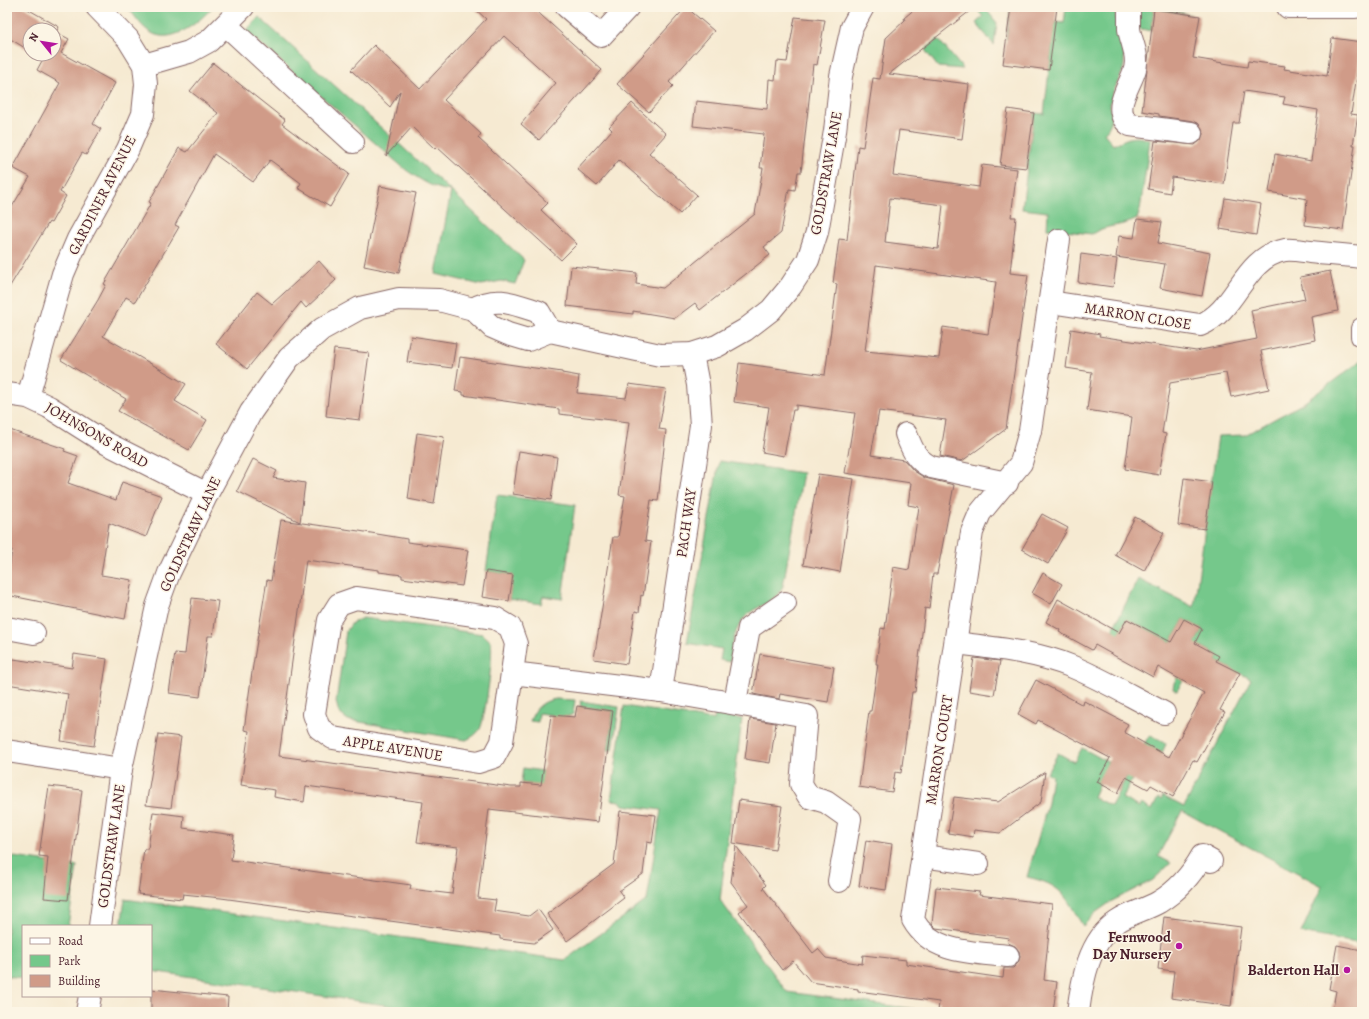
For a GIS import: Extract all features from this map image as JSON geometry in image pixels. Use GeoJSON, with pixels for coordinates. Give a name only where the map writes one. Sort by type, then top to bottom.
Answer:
{"type":"FeatureCollection","features":[{"type":"Feature","properties":{"kind":"street","name":"GARDINER AVENUE"},"geometry":{"type":"LineString","coordinates":[[17,395],[63,274],[78,239],[128,149],[144,114],[146,84],[144,65],[128,39],[97,7]]}},
{"type":"Feature","properties":{"kind":"street"},"geometry":{"type":"LineString","coordinates":[[144,65],[189,52],[209,41],[243,7]]}},
{"type":"Feature","properties":{"kind":"street"},"geometry":{"type":"LineString","coordinates":[[568,7],[601,36],[628,7]]}},
{"type":"Feature","properties":{"kind":"street","name":"GOLDSTRAW LANE"},"geometry":{"type":"LineString","coordinates":[[100,925],[121,769],[157,606],[169,573],[207,494],[255,406],[289,358],[322,329],[360,308],[399,299],[438,300],[473,309],[492,327],[528,340],[550,331],[660,355],[692,354],[717,346],[745,330],[771,310],[791,286],[808,260],[818,232],[841,76],[852,27],[863,7]]}},
{"type":"Feature","properties":{"kind":"street"},"geometry":{"type":"LineString","coordinates":[[1128,7],[1129,30],[1135,50],[1136,67],[1122,100],[1121,112],[1124,120],[1130,125],[1190,133]]}},
{"type":"Feature","properties":{"kind":"street"},"geometry":{"type":"LineString","coordinates":[[1288,7],[1355,7]]}},
{"type":"Feature","properties":{"kind":"street"},"geometry":{"type":"LineString","coordinates":[[226,25],[353,142]]}},
{"type":"Feature","properties":{"kind":"street"},"geometry":{"type":"LineString","coordinates":[[1050,302],[1059,240]]}},
{"type":"Feature","properties":{"kind":"street","name":"MARRON CLOSE"},"geometry":{"type":"LineString","coordinates":[[1050,302],[1200,325],[1210,321],[1222,311],[1247,274],[1257,263],[1272,254],[1287,250],[1362,257]]}},
{"type":"Feature","properties":{"kind":"street"},"geometry":{"type":"LineString","coordinates":[[473,309],[485,302],[498,301],[517,305],[539,312],[550,331]]}},
{"type":"Feature","properties":{"kind":"street","name":"MARRON COURT"},"geometry":{"type":"LineString","coordinates":[[1008,956],[947,948],[933,942],[922,933],[913,920],[972,532],[980,513],[1007,482],[1021,463],[1030,431],[1050,302]]}},
{"type":"Feature","properties":{"kind":"street"},"geometry":{"type":"LineString","coordinates":[[1362,329],[1362,336]]}},
{"type":"Feature","properties":{"kind":"street","name":"PACH WAY"},"geometry":{"type":"LineString","coordinates":[[661,691],[701,424],[698,385],[692,354]]}},
{"type":"Feature","properties":{"kind":"street","name":"JOHNSONS ROAD"},"geometry":{"type":"LineString","coordinates":[[17,395],[48,407],[106,444],[207,494]]}},
{"type":"Feature","properties":{"kind":"street"},"geometry":{"type":"LineString","coordinates":[[906,434],[915,456],[922,463],[931,467],[1007,482]]}},
{"type":"Feature","properties":{"kind":"street","name":"APPLE AVENUE"},"geometry":{"type":"LineString","coordinates":[[356,598],[495,618],[510,627],[516,644],[512,673],[502,742],[494,757],[478,762],[333,738],[318,728],[314,714],[329,620],[339,604],[356,598]]}},
{"type":"Feature","properties":{"kind":"street"},"geometry":{"type":"LineString","coordinates":[[735,702],[749,628],[785,603]]}},
{"type":"Feature","properties":{"kind":"street"},"geometry":{"type":"LineString","coordinates":[[7,628],[34,633]]}},
{"type":"Feature","properties":{"kind":"street"},"geometry":{"type":"LineString","coordinates":[[956,643],[1002,649],[1050,659],[1073,667],[1164,713]]}},
{"type":"Feature","properties":{"kind":"street"},"geometry":{"type":"LineString","coordinates":[[512,673],[661,691],[735,702],[807,716],[801,784],[809,798],[826,802],[850,819],[839,881]]}},
{"type":"Feature","properties":{"kind":"street"},"geometry":{"type":"LineString","coordinates":[[7,751],[121,769]]}},
{"type":"Feature","properties":{"kind":"street"},"geometry":{"type":"LineString","coordinates":[[922,856],[978,864]]}},
{"type":"Feature","properties":{"kind":"street"},"geometry":{"type":"LineString","coordinates":[[1078,1012],[1087,965],[1098,941],[1116,922],[1159,902],[1181,885],[1196,868],[1202,856],[1211,861]]}},
{"type":"Feature","properties":{"kind":"street"},"geometry":{"type":"LineString","coordinates":[[87,1012],[90,997]]}},
{"type":"Feature","properties":{"kind":"green space"},"geometry":{"type":"Polygon","coordinates":[[[127,7],[213,7],[199,20],[183,31],[174,35],[164,36],[156,35],[147,30],[141,25],[127,7]]]}},
{"type":"Feature","properties":{"kind":"green space"},"geometry":{"type":"Polygon","coordinates":[[[984,7],[997,23],[994,45],[976,23],[983,17],[977,9],[984,7]]]}},
{"type":"Feature","properties":{"kind":"green space"},"geometry":{"type":"Polygon","coordinates":[[[1066,7],[1115,7],[1115,14],[1123,50],[1124,65],[1113,92],[1110,106],[1110,123],[1104,133],[1113,145],[1123,140],[1135,137],[1150,140],[1140,210],[1137,219],[1132,222],[1097,231],[1092,234],[1047,229],[1048,212],[1022,209],[1034,113],[1044,114],[1052,45],[1006,39],[1010,11],[1033,14],[1055,25],[1055,22],[1064,23],[1066,7]]]}},
{"type":"Feature","properties":{"kind":"green space"},"geometry":{"type":"Polygon","coordinates":[[[1137,7],[1161,7],[1192,15],[1154,9],[1151,31],[1137,28],[1137,7]]]}},
{"type":"Feature","properties":{"kind":"green space"},"geometry":{"type":"Polygon","coordinates":[[[259,17],[451,191],[422,181],[406,170],[246,31],[259,17]]]}},
{"type":"Feature","properties":{"kind":"green space"},"geometry":{"type":"Polygon","coordinates":[[[938,39],[963,69],[938,67],[925,50],[938,39]]]}},
{"type":"Feature","properties":{"kind":"green space"},"geometry":{"type":"Polygon","coordinates":[[[451,191],[524,260],[515,284],[501,281],[481,285],[436,274],[451,191]]]}},
{"type":"Feature","properties":{"kind":"green space"},"geometry":{"type":"Polygon","coordinates":[[[1362,360],[1362,944],[1301,933],[1322,886],[1182,811],[1158,856],[1171,863],[1153,880],[1112,901],[1095,913],[1083,926],[1062,893],[1048,884],[1027,877],[1048,803],[1052,776],[1047,773],[1058,753],[1074,762],[1082,748],[1108,762],[1093,797],[1111,806],[1147,739],[1151,736],[1166,744],[1162,753],[1150,747],[1122,798],[1139,807],[1141,804],[1152,810],[1158,798],[1161,800],[1163,796],[1184,807],[1251,679],[1216,661],[1219,656],[1201,646],[1177,691],[1173,689],[1174,683],[1202,629],[1184,619],[1171,642],[1127,619],[1110,650],[1104,647],[1138,579],[1194,607],[1218,436],[1245,435],[1302,404],[1362,360]]]}},
{"type":"Feature","properties":{"kind":"green space"},"geometry":{"type":"Polygon","coordinates":[[[719,461],[803,473],[783,586],[774,598],[752,611],[742,621],[732,646],[730,662],[720,660],[722,649],[687,643],[719,461]]]}},
{"type":"Feature","properties":{"kind":"green space"},"geometry":{"type":"Polygon","coordinates":[[[497,495],[575,505],[562,599],[543,596],[541,604],[509,599],[513,575],[486,571],[497,495]]]}},
{"type":"Feature","properties":{"kind":"green space"},"geometry":{"type":"Polygon","coordinates":[[[363,618],[483,634],[489,639],[492,649],[488,686],[482,723],[477,733],[466,740],[348,720],[339,713],[336,702],[346,631],[353,622],[363,618]]]}},
{"type":"Feature","properties":{"kind":"green space"},"geometry":{"type":"Polygon","coordinates":[[[556,699],[575,700],[573,714],[551,724],[552,715],[539,713],[538,722],[530,721],[534,712],[543,703],[556,699]]]}},
{"type":"Feature","properties":{"kind":"green space"},"geometry":{"type":"Polygon","coordinates":[[[581,701],[619,707],[613,750],[608,750],[613,711],[580,706],[581,701]]]}},
{"type":"Feature","properties":{"kind":"green space"},"geometry":{"type":"Polygon","coordinates":[[[624,706],[714,720],[715,714],[742,719],[720,900],[787,992],[915,1009],[915,1012],[433,1012],[152,971],[152,925],[121,925],[125,899],[565,960],[647,900],[661,810],[623,805],[620,801],[611,800],[624,706]]]}},
{"type":"Feature","properties":{"kind":"green space"},"geometry":{"type":"Polygon","coordinates":[[[523,768],[543,771],[550,792],[530,784],[521,783],[523,768]]]}},
{"type":"Feature","properties":{"kind":"green space"},"geometry":{"type":"Polygon","coordinates":[[[7,856],[77,866],[68,925],[22,925],[22,978],[7,976],[7,856]]]}},
{"type":"Feature","properties":{"kind":"building"},"geometry":{"type":"Polygon","coordinates":[[[7,7],[24,7],[50,22],[22,22],[22,46],[7,37],[7,7]]]}},
{"type":"Feature","properties":{"kind":"building"},"geometry":{"type":"Polygon","coordinates":[[[473,7],[532,7],[602,70],[539,140],[521,124],[556,83],[504,36],[444,100],[481,134],[478,138],[548,203],[541,210],[577,244],[561,260],[437,147],[435,149],[412,127],[386,156],[400,91],[390,107],[351,70],[374,45],[420,89],[486,19],[473,7]]]}},
{"type":"Feature","properties":{"kind":"building"},"geometry":{"type":"Polygon","coordinates":[[[686,7],[714,31],[669,82],[673,86],[649,112],[617,84],[686,7]]]}},
{"type":"Feature","properties":{"kind":"building"},"geometry":{"type":"Polygon","coordinates":[[[917,7],[975,7],[889,74],[969,84],[962,139],[899,130],[893,175],[979,187],[982,165],[1017,169],[1011,217],[1016,217],[1010,273],[1028,275],[1006,429],[962,461],[940,456],[946,420],[879,411],[871,455],[904,460],[914,471],[925,478],[954,485],[937,574],[933,574],[929,609],[925,608],[915,692],[912,692],[901,773],[895,772],[892,792],[859,787],[869,711],[871,711],[878,664],[876,664],[881,628],[885,629],[893,567],[909,570],[919,507],[908,505],[911,483],[845,473],[855,413],[796,405],[796,410],[793,410],[784,456],[762,452],[769,407],[734,402],[739,363],[825,375],[837,284],[833,283],[839,239],[847,240],[858,146],[863,147],[873,78],[880,79],[886,38],[905,20],[904,18],[917,7]],[[890,198],[885,242],[938,249],[943,205],[890,198]],[[876,265],[865,351],[939,358],[943,327],[988,334],[996,282],[876,265]]]}},
{"type":"Feature","properties":{"kind":"building"},"geometry":{"type":"Polygon","coordinates":[[[1011,7],[1057,7],[1049,70],[1003,64],[1011,7]]]}},
{"type":"Feature","properties":{"kind":"building"},"geometry":{"type":"Polygon","coordinates":[[[1154,9],[1200,16],[1193,58],[1247,67],[1248,61],[1285,66],[1284,69],[1327,76],[1332,38],[1362,42],[1351,114],[1358,115],[1343,230],[1305,225],[1307,199],[1269,192],[1275,154],[1311,161],[1318,110],[1283,104],[1285,97],[1244,91],[1239,123],[1233,123],[1224,184],[1172,177],[1170,193],[1148,189],[1155,141],[1195,145],[1201,140],[1203,134],[1202,128],[1198,123],[1193,121],[1159,116],[1159,114],[1142,111],[1154,9]]]}},
{"type":"Feature","properties":{"kind":"building"},"geometry":{"type":"Polygon","coordinates":[[[795,17],[825,20],[817,65],[813,64],[801,172],[798,172],[795,190],[789,189],[781,233],[764,247],[770,255],[700,310],[695,303],[675,318],[633,311],[633,314],[567,306],[571,266],[637,273],[636,284],[663,288],[755,214],[763,168],[760,168],[764,134],[693,126],[696,101],[767,109],[769,79],[775,80],[777,61],[787,62],[795,17]]]}},
{"type":"Feature","properties":{"kind":"building"},"geometry":{"type":"Polygon","coordinates":[[[62,35],[69,39],[62,51],[62,35]]]}},
{"type":"Feature","properties":{"kind":"building"},"geometry":{"type":"Polygon","coordinates":[[[62,54],[115,83],[93,124],[101,129],[86,155],[82,153],[60,192],[66,196],[51,223],[49,222],[7,291],[7,215],[30,177],[13,168],[60,83],[37,70],[41,62],[62,62],[62,54]]]}},
{"type":"Feature","properties":{"kind":"building"},"geometry":{"type":"Polygon","coordinates":[[[213,63],[285,120],[282,124],[349,174],[330,207],[298,188],[301,183],[270,160],[253,182],[214,154],[175,225],[179,227],[135,302],[126,297],[103,336],[186,384],[175,401],[207,420],[189,450],[118,411],[126,399],[61,360],[98,300],[106,285],[104,284],[151,203],[149,202],[179,148],[187,152],[218,113],[190,91],[213,63]]]}},
{"type":"Feature","properties":{"kind":"building"},"geometry":{"type":"Polygon","coordinates":[[[632,103],[666,134],[649,153],[697,195],[680,214],[619,160],[597,186],[577,169],[612,130],[609,127],[632,103]]]}},
{"type":"Feature","properties":{"kind":"building"},"geometry":{"type":"Polygon","coordinates":[[[1008,109],[1034,113],[1026,168],[1000,165],[1008,109]]]}},
{"type":"Feature","properties":{"kind":"building"},"geometry":{"type":"Polygon","coordinates":[[[380,186],[416,193],[399,273],[364,266],[380,186]]]}},
{"type":"Feature","properties":{"kind":"building"},"geometry":{"type":"Polygon","coordinates":[[[1225,198],[1261,204],[1256,235],[1220,229],[1225,198]]]}},
{"type":"Feature","properties":{"kind":"building"},"geometry":{"type":"Polygon","coordinates":[[[1137,219],[1162,222],[1158,243],[1210,253],[1202,296],[1160,288],[1165,264],[1116,257],[1119,236],[1134,238],[1137,219]]]}},
{"type":"Feature","properties":{"kind":"building"},"geometry":{"type":"Polygon","coordinates":[[[1081,254],[1117,259],[1113,287],[1078,282],[1081,254]]]}},
{"type":"Feature","properties":{"kind":"building"},"geometry":{"type":"Polygon","coordinates":[[[319,261],[336,280],[306,308],[301,302],[247,369],[216,344],[257,292],[272,304],[319,261]]]}},
{"type":"Feature","properties":{"kind":"building"},"geometry":{"type":"Polygon","coordinates":[[[1330,271],[1338,311],[1311,317],[1315,340],[1261,351],[1269,389],[1231,397],[1226,373],[1170,383],[1162,433],[1166,434],[1159,475],[1125,469],[1132,417],[1087,410],[1092,372],[1066,368],[1071,329],[1100,334],[1099,336],[1196,351],[1257,339],[1251,310],[1305,299],[1300,277],[1330,271]]]}},
{"type":"Feature","properties":{"kind":"building"},"geometry":{"type":"Polygon","coordinates":[[[411,336],[456,343],[452,368],[407,362],[411,336]]]}},
{"type":"Feature","properties":{"kind":"building"},"geometry":{"type":"Polygon","coordinates":[[[334,349],[369,353],[360,420],[326,416],[334,349]]]}},
{"type":"Feature","properties":{"kind":"building"},"geometry":{"type":"Polygon","coordinates":[[[460,357],[562,372],[579,376],[577,393],[626,398],[629,384],[666,389],[659,429],[666,430],[658,501],[651,500],[645,541],[651,542],[643,596],[641,595],[639,612],[635,611],[627,664],[594,659],[613,537],[618,537],[625,496],[619,495],[629,422],[559,414],[559,409],[463,395],[463,392],[455,391],[460,357]]]}},
{"type":"Feature","properties":{"kind":"building"},"geometry":{"type":"Polygon","coordinates":[[[7,429],[65,449],[64,451],[78,456],[68,483],[116,500],[122,482],[162,496],[146,537],[109,523],[101,575],[132,580],[125,619],[7,595],[7,582],[12,550],[7,550],[7,429]]]}},
{"type":"Feature","properties":{"kind":"building"},"geometry":{"type":"Polygon","coordinates":[[[417,433],[444,437],[434,504],[408,499],[417,433]]]}},
{"type":"Feature","properties":{"kind":"building"},"geometry":{"type":"Polygon","coordinates":[[[519,451],[557,457],[551,500],[513,494],[519,451]]]}},
{"type":"Feature","properties":{"kind":"building"},"geometry":{"type":"Polygon","coordinates":[[[253,459],[277,471],[273,478],[305,483],[300,522],[237,491],[253,459]]]}},
{"type":"Feature","properties":{"kind":"building"},"geometry":{"type":"Polygon","coordinates":[[[818,474],[854,479],[840,572],[803,565],[818,474]]]}},
{"type":"Feature","properties":{"kind":"building"},"geometry":{"type":"Polygon","coordinates":[[[1184,478],[1212,482],[1205,529],[1178,525],[1184,478]]]}},
{"type":"Feature","properties":{"kind":"building"},"geometry":{"type":"Polygon","coordinates":[[[1042,514],[1068,528],[1048,564],[1022,549],[1042,514]]]}},
{"type":"Feature","properties":{"kind":"building"},"geometry":{"type":"Polygon","coordinates":[[[1135,517],[1164,533],[1144,571],[1115,555],[1135,517]]]}},
{"type":"Feature","properties":{"kind":"building"},"geometry":{"type":"Polygon","coordinates":[[[281,520],[407,539],[407,542],[468,550],[462,586],[402,578],[402,575],[379,572],[379,570],[306,560],[279,756],[511,787],[521,787],[521,783],[541,785],[551,715],[575,717],[577,706],[613,711],[598,822],[489,809],[478,898],[496,900],[494,911],[529,916],[538,909],[553,930],[534,943],[500,939],[500,936],[221,898],[183,894],[182,899],[138,894],[144,849],[148,849],[153,812],[184,816],[183,828],[234,835],[231,860],[411,885],[410,889],[452,894],[458,847],[417,842],[423,802],[306,786],[304,802],[274,797],[275,790],[241,785],[249,731],[244,730],[253,665],[267,580],[271,581],[281,520]]]}},
{"type":"Feature","properties":{"kind":"building"},"geometry":{"type":"Polygon","coordinates":[[[486,571],[513,575],[509,601],[482,597],[486,571]]]}},
{"type":"Feature","properties":{"kind":"building"},"geometry":{"type":"Polygon","coordinates":[[[1043,573],[1062,584],[1051,604],[1032,593],[1043,573]]]}},
{"type":"Feature","properties":{"kind":"building"},"geometry":{"type":"Polygon","coordinates":[[[192,598],[218,601],[213,636],[208,636],[200,697],[169,693],[175,653],[185,654],[192,598]]]}},
{"type":"Feature","properties":{"kind":"building"},"geometry":{"type":"Polygon","coordinates":[[[1058,599],[1119,633],[1127,619],[1171,642],[1184,619],[1202,629],[1195,643],[1219,656],[1216,661],[1240,673],[1220,710],[1225,712],[1197,762],[1193,760],[1173,797],[1151,785],[1148,789],[1126,777],[1118,793],[1097,782],[1110,758],[1038,720],[1036,724],[1018,714],[1036,680],[1083,705],[1084,701],[1128,724],[1124,732],[1169,757],[1204,693],[1158,667],[1153,677],[1095,645],[1092,650],[1059,632],[1060,630],[1046,622],[1058,599]]]}},
{"type":"Feature","properties":{"kind":"building"},"geometry":{"type":"Polygon","coordinates":[[[74,654],[107,659],[94,746],[61,741],[68,694],[7,684],[7,658],[72,668],[74,654]]]}},
{"type":"Feature","properties":{"kind":"building"},"geometry":{"type":"Polygon","coordinates":[[[760,654],[834,667],[828,702],[780,694],[779,699],[753,694],[760,654]]]}},
{"type":"Feature","properties":{"kind":"building"},"geometry":{"type":"Polygon","coordinates":[[[974,658],[1000,661],[994,695],[969,691],[974,658]]]}},
{"type":"Feature","properties":{"kind":"building"},"geometry":{"type":"Polygon","coordinates":[[[750,719],[776,723],[770,763],[745,759],[750,719]]]}},
{"type":"Feature","properties":{"kind":"building"},"geometry":{"type":"Polygon","coordinates":[[[158,734],[181,737],[171,808],[146,805],[158,734]]]}},
{"type":"Feature","properties":{"kind":"building"},"geometry":{"type":"Polygon","coordinates":[[[1045,772],[1041,802],[1000,833],[974,830],[973,837],[948,833],[954,797],[998,802],[1045,772]]]}},
{"type":"Feature","properties":{"kind":"building"},"geometry":{"type":"Polygon","coordinates":[[[49,786],[82,790],[68,900],[44,898],[48,857],[39,856],[49,786]]]}},
{"type":"Feature","properties":{"kind":"building"},"geometry":{"type":"Polygon","coordinates":[[[739,800],[782,806],[775,850],[733,843],[739,800]]]}},
{"type":"Feature","properties":{"kind":"building"},"geometry":{"type":"Polygon","coordinates":[[[620,811],[656,815],[652,843],[647,842],[643,874],[619,891],[624,898],[567,941],[547,914],[614,864],[620,811]]]}},
{"type":"Feature","properties":{"kind":"building"},"geometry":{"type":"Polygon","coordinates":[[[866,840],[892,844],[886,890],[859,886],[866,840]]]}},
{"type":"Feature","properties":{"kind":"building"},"geometry":{"type":"Polygon","coordinates":[[[736,846],[766,885],[763,888],[813,953],[818,949],[826,958],[862,964],[863,955],[906,960],[906,964],[1003,978],[1004,968],[1013,968],[1018,963],[1020,957],[1019,951],[1015,946],[1008,943],[1009,938],[936,928],[932,924],[936,887],[980,892],[979,895],[1052,904],[1044,980],[1057,982],[1053,1012],[938,1012],[939,1002],[858,991],[858,989],[811,982],[793,961],[782,970],[739,912],[748,905],[731,882],[736,846]]]}},
{"type":"Feature","properties":{"kind":"building"},"geometry":{"type":"Polygon","coordinates":[[[1164,917],[1241,927],[1231,1006],[1171,998],[1174,971],[1158,969],[1164,917]]]}},
{"type":"Feature","properties":{"kind":"building","name":"Balderton Hall"},"geometry":{"type":"Polygon","coordinates":[[[1337,945],[1362,950],[1362,1012],[1332,1012],[1336,991],[1329,989],[1337,945]]]}},
{"type":"Feature","properties":{"kind":"building"},"geometry":{"type":"Polygon","coordinates":[[[152,989],[228,997],[227,1012],[151,1012],[152,989]]]}},
{"type":"Feature","properties":{"kind":"place","name":"Fernwood Day Nursery"},"geometry":{"type":"Point","coordinates":[1179,946]}},
{"type":"Feature","properties":{"kind":"place","name":"Balderton Hall"},"geometry":{"type":"Point","coordinates":[1347,970]}}]}
